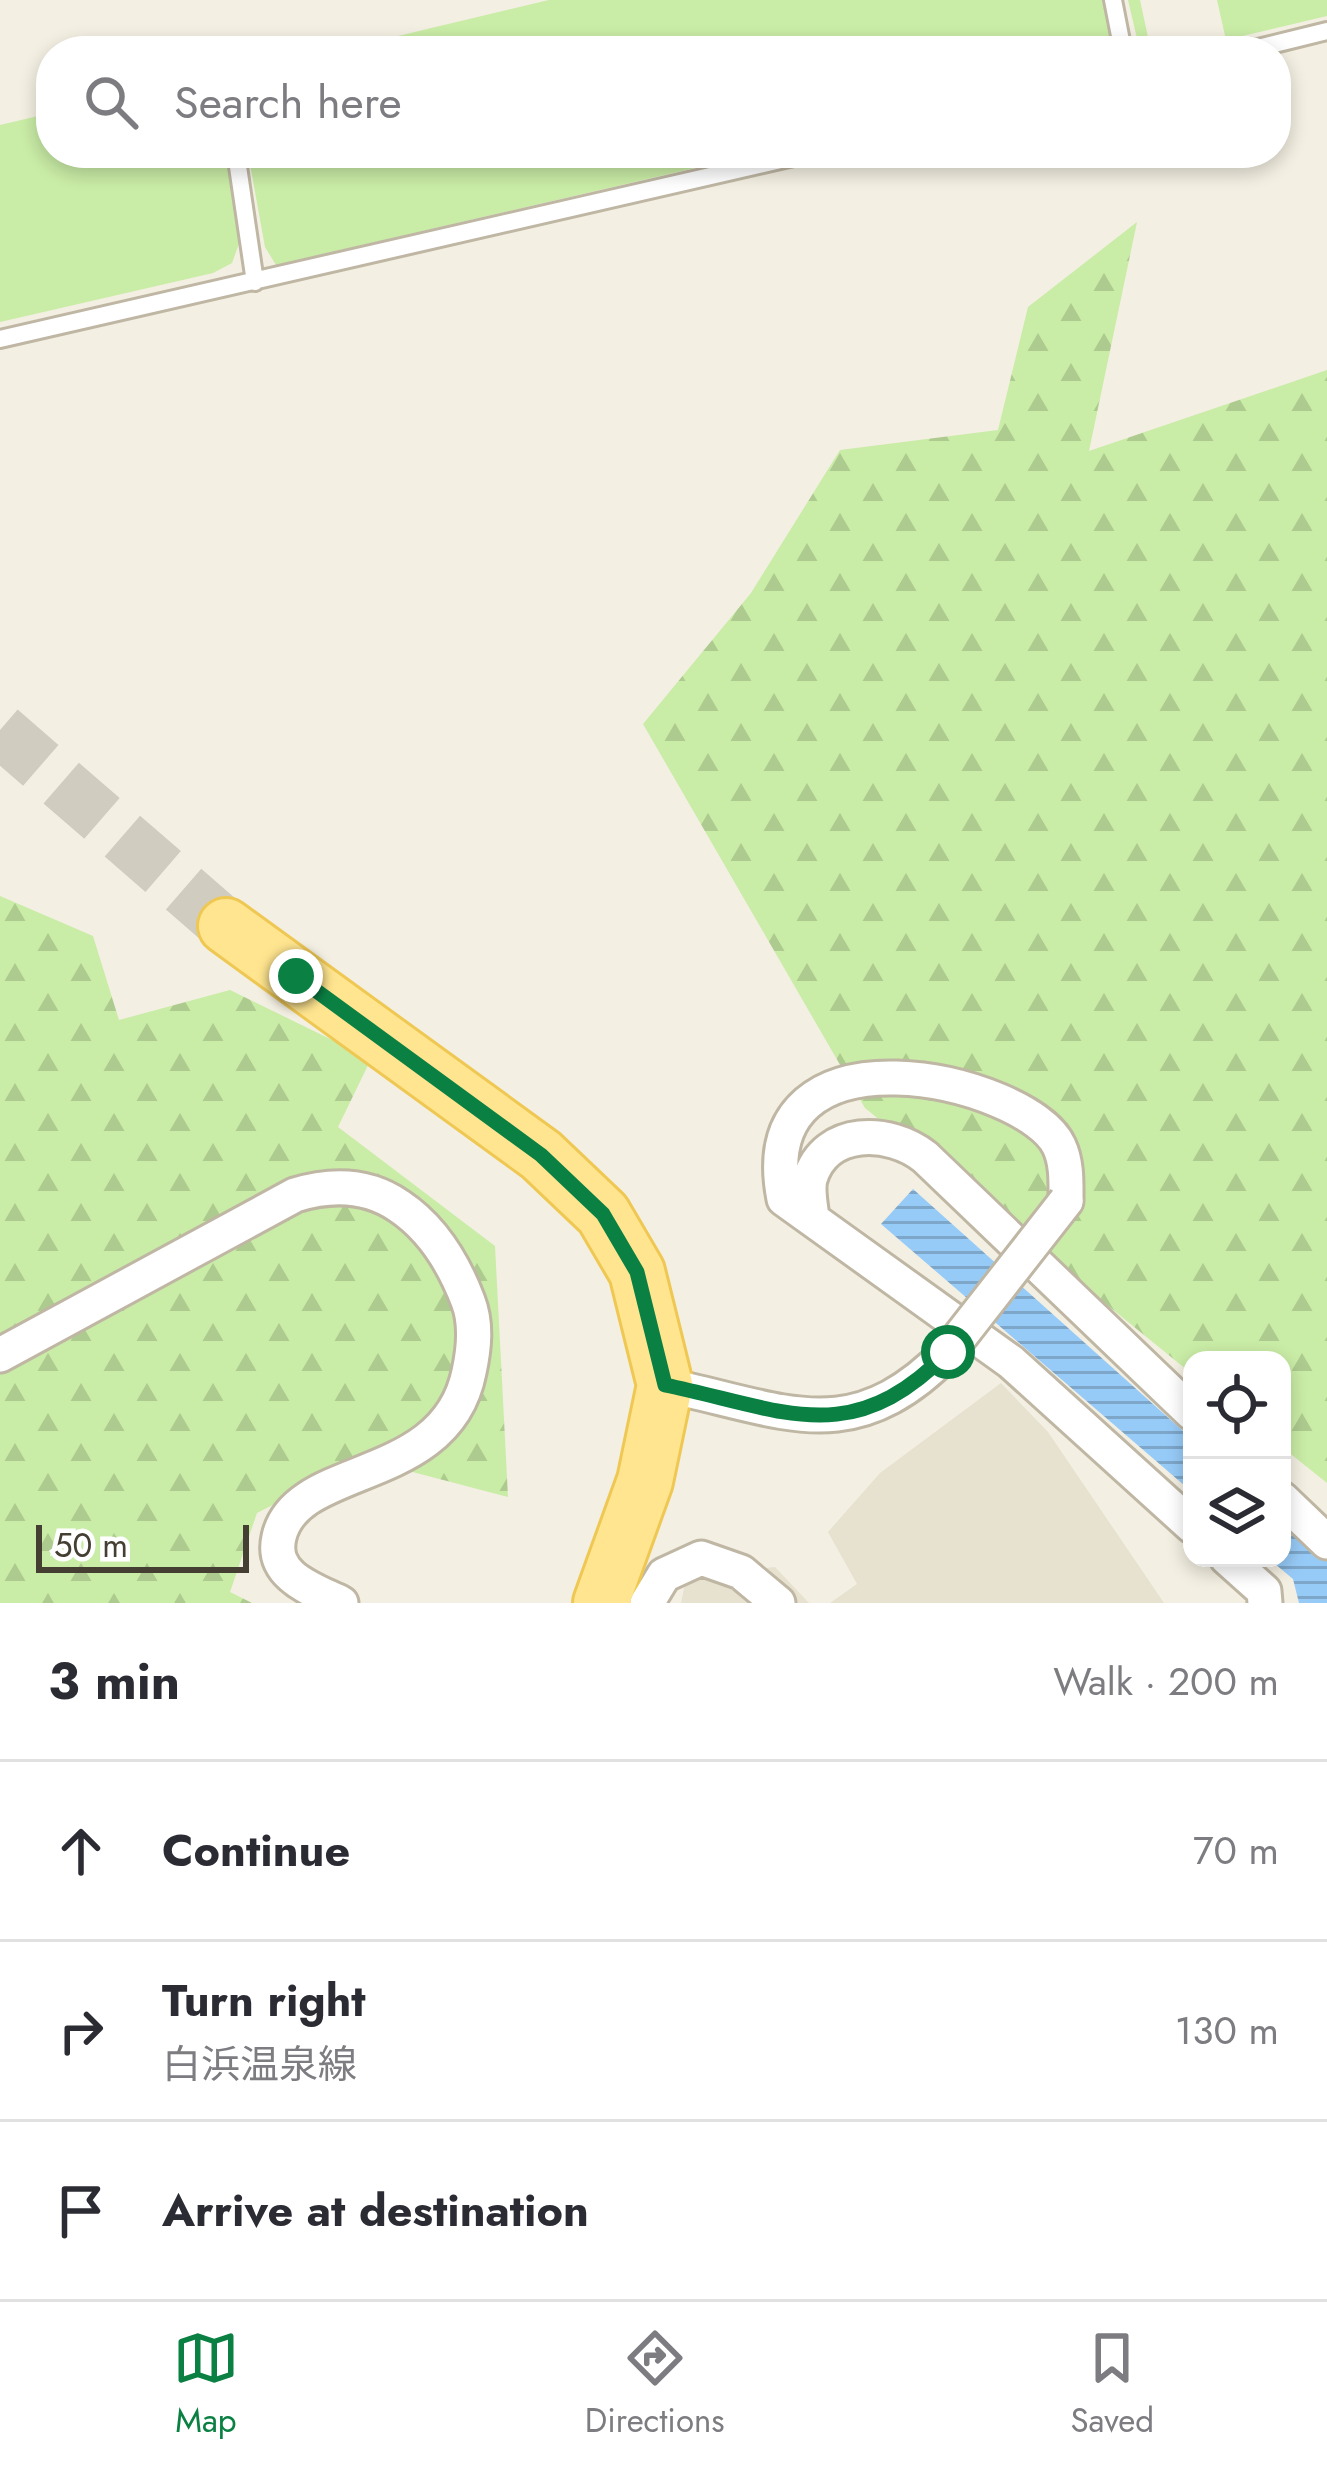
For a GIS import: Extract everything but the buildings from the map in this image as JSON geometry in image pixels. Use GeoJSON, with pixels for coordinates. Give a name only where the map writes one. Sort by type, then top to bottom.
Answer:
{"type":"FeatureCollection","features":[{"type":"Feature","properties":{"kind":"main road"},"geometry":{"type":"LineString","coordinates":[[226,926],[541,1155],[603,1214],[637,1272],[665,1385],[645,1481],[602,1603]]}},
{"type":"Feature","properties":{"kind":"street"},"geometry":{"type":"LineString","coordinates":[[665,1385],[810,1415],[854,1415],[919,1382],[948,1352],[1066,1201],[1059,1143],[1031,1118],[987,1098],[923,1082],[865,1078],[816,1092],[798,1108],[784,1134],[777,1165],[784,1198],[812,1219],[1011,1362],[1183,1518]]}},
{"type":"Feature","properties":{"kind":"street"},"geometry":{"type":"LineString","coordinates":[[812,1219],[808,1183],[828,1151],[868,1136],[900,1141],[925,1157],[1183,1404]]}},
{"type":"Feature","properties":{"kind":"street"},"geometry":{"type":"LineString","coordinates":[[0,1355],[295,1195],[326,1185],[386,1198],[421,1221],[460,1280],[474,1316],[466,1386],[449,1420],[420,1447],[302,1500],[287,1518],[278,1556],[286,1574],[341,1603]]}},
{"type":"Feature","properties":{"kind":"street"},"geometry":{"type":"LineString","coordinates":[[1291,1508],[1327,1542]]}},
{"type":"Feature","properties":{"kind":"street"},"geometry":{"type":"LineString","coordinates":[[647,1603],[664,1575],[700,1558],[722,1561],[761,1599]]}},
{"type":"Feature","properties":{"kind":"street"},"geometry":{"type":"LineString","coordinates":[[1237,1567],[1264,1591],[1265,1603]]}},
{"type":"Feature","properties":{"kind":"lane"},"geometry":{"type":"LineString","coordinates":[[1113,0],[1120,36]]}},
{"type":"Feature","properties":{"kind":"lane"},"geometry":{"type":"LineString","coordinates":[[1291,40],[1327,31]]}},
{"type":"Feature","properties":{"kind":"lane"},"geometry":{"type":"LineString","coordinates":[[238,168],[255,281]]}},
{"type":"Feature","properties":{"kind":"lane"},"geometry":{"type":"LineString","coordinates":[[0,339],[746,168]]}},
{"type":"Feature","properties":{"kind":"shaded area"},"geometry":{"type":"Polygon","coordinates":[[[1001,1383],[1048,1432],[1164,1603],[830,1603],[857,1584],[828,1532],[880,1473],[1001,1383]]]}},
{"type":"Feature","properties":{"kind":"shaded area"},"geometry":{"type":"Polygon","coordinates":[[[775,1567],[809,1603],[681,1603],[686,1578],[775,1567]]]}},
{"type":"Feature","properties":{"kind":"green space"},"geometry":{"type":"Polygon","coordinates":[[[549,0],[1107,0],[1115,36],[398,36],[549,0]]]}},
{"type":"Feature","properties":{"kind":"green space"},"geometry":{"type":"Polygon","coordinates":[[[1128,0],[1140,0],[1148,36],[1136,36],[1128,0]]]}},
{"type":"Feature","properties":{"kind":"green space"},"geometry":{"type":"Polygon","coordinates":[[[1217,0],[1327,0],[1327,16],[1225,36],[1217,0]]]}},
{"type":"Feature","properties":{"kind":"green space"},"geometry":{"type":"Polygon","coordinates":[[[36,117],[36,168],[229,168],[241,238],[232,263],[213,273],[0,322],[0,125],[36,117]]]}},
{"type":"Feature","properties":{"kind":"green space"},"geometry":{"type":"Polygon","coordinates":[[[251,168],[695,168],[276,265],[265,247],[251,168]]]}},
{"type":"Feature","properties":{"kind":"green space"},"geometry":{"type":"Polygon","coordinates":[[[1137,222],[1089,451],[1327,370],[1327,1483],[1291,1454],[1291,1351],[1183,1351],[1183,1367],[865,1108],[643,724],[751,593],[840,450],[998,430],[1028,307],[1137,222]]]}},
{"type":"Feature","properties":{"kind":"green space"},"geometry":{"type":"Polygon","coordinates":[[[0,896],[93,936],[119,1020],[230,990],[371,1059],[338,1127],[495,1246],[508,1497],[363,1459],[257,1513],[230,1592],[252,1603],[0,1603],[0,896]]]}},
{"type":"Feature","properties":{"kind":"water"},"geometry":{"type":"Polygon","coordinates":[[[913,1189],[1183,1431],[1183,1484],[881,1224],[913,1189]]]}},
{"type":"Feature","properties":{"kind":"water"},"geometry":{"type":"Polygon","coordinates":[[[1291,1528],[1327,1560],[1327,1603],[1299,1603],[1293,1579],[1279,1567],[1291,1567],[1291,1528]]]}},
{"type":"Feature","properties":{"kind":"tunnel"},"geometry":{"type":"LineString","coordinates":[[0,730],[226,926]]}},
{"type":"Feature","properties":{"kind":"route"},"geometry":{"type":"LineString","coordinates":[[296,976],[541,1155],[603,1214],[637,1272],[654,1324],[665,1385],[810,1415],[854,1415],[919,1382],[948,1352]]}}]}
